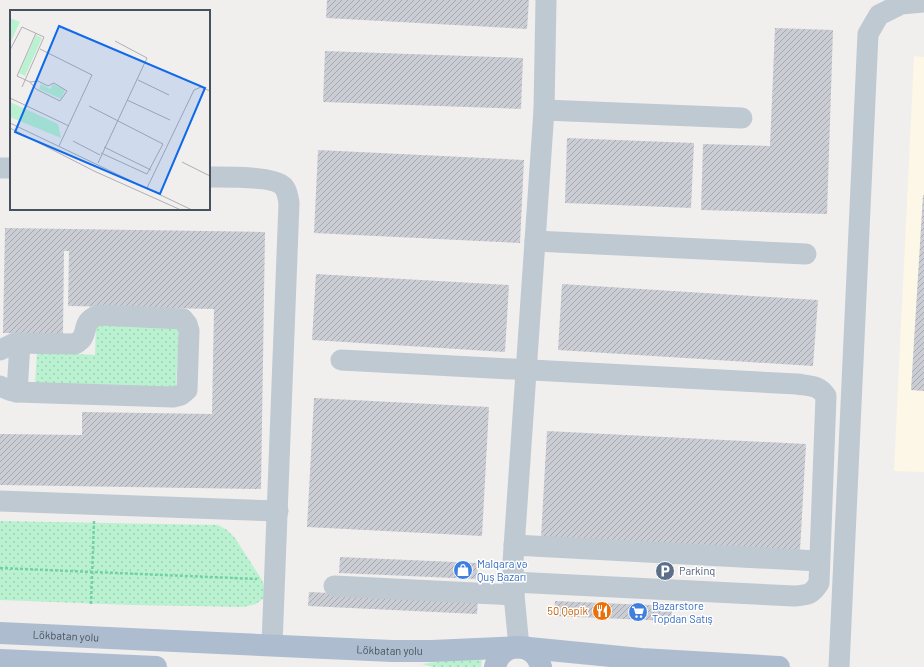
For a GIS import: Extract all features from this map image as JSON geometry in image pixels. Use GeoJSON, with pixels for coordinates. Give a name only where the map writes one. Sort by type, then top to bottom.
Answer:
{"type":"FeatureCollection","features":[{"type":"Feature","properties":{"kind":"main road","name":"Lökbatan yolu"},"geometry":{"type":"LineString","coordinates":[[0,634],[392,651],[432,651],[519,647],[641,659],[779,667]]}},
{"type":"Feature","properties":{"kind":"main road"},"geometry":{"type":"LineString","coordinates":[[495,667],[500,656],[512,648],[519,647],[532,652],[537,656],[541,667]]}},
{"type":"Feature","properties":{"kind":"main road"},"geometry":{"type":"LineString","coordinates":[[0,660],[156,667]]}},
{"type":"Feature","properties":{"kind":"street"},"geometry":{"type":"LineString","coordinates":[[519,647],[514,588],[514,545],[544,110],[546,0]]}},
{"type":"Feature","properties":{"kind":"street"},"geometry":{"type":"LineString","coordinates":[[839,667],[868,34],[879,15],[901,4],[924,2]]}},
{"type":"Feature","properties":{"kind":"street"},"geometry":{"type":"LineString","coordinates":[[544,110],[742,118]]}},
{"type":"Feature","properties":{"kind":"street"},"geometry":{"type":"LineString","coordinates":[[210,176],[262,179],[279,183],[284,186],[289,203],[272,645]]}},
{"type":"Feature","properties":{"kind":"street"},"geometry":{"type":"LineString","coordinates":[[535,241],[806,254]]}},
{"type":"Feature","properties":{"kind":"street"},"geometry":{"type":"LineString","coordinates":[[0,350],[14,343],[20,343],[75,344],[81,341],[85,333],[86,323],[91,318],[99,315],[183,319],[187,324],[189,331],[187,390],[181,395],[173,397],[8,389],[20,343]]}},
{"type":"Feature","properties":{"kind":"street"},"geometry":{"type":"LineString","coordinates":[[334,586],[514,588],[807,595],[815,590],[819,583],[826,396],[822,389],[797,384],[526,371],[341,360]]}},
{"type":"Feature","properties":{"kind":"street"},"geometry":{"type":"LineString","coordinates":[[0,501],[278,511]]}},
{"type":"Feature","properties":{"kind":"street"},"geometry":{"type":"LineString","coordinates":[[514,545],[819,561]]}},
{"type":"Feature","properties":{"kind":"path"},"geometry":{"type":"LineString","coordinates":[[91,604],[91,572],[95,505]]}},
{"type":"Feature","properties":{"kind":"path"},"geometry":{"type":"LineString","coordinates":[[0,568],[274,580]]}},
{"type":"Feature","properties":{"kind":"shaded area"},"geometry":{"type":"Polygon","coordinates":[[[914,56],[924,57],[924,472],[894,471],[914,56]]]}},
{"type":"Feature","properties":{"kind":"green space"},"geometry":{"type":"Polygon","coordinates":[[[96,325],[179,328],[176,388],[35,383],[37,352],[95,355],[96,325]]]}},
{"type":"Feature","properties":{"kind":"green space"},"geometry":{"type":"Polygon","coordinates":[[[0,521],[218,525],[227,530],[235,538],[262,580],[265,589],[264,598],[256,604],[244,607],[131,605],[0,600],[0,521]]]}},
{"type":"Feature","properties":{"kind":"green space"},"geometry":{"type":"Polygon","coordinates":[[[482,656],[481,667],[433,667],[422,664],[482,656]]]}},
{"type":"Feature","properties":{"kind":"building"},"geometry":{"type":"Polygon","coordinates":[[[327,0],[529,0],[527,29],[326,18],[327,0]]]}},
{"type":"Feature","properties":{"kind":"building"},"geometry":{"type":"Polygon","coordinates":[[[775,28],[833,30],[827,214],[701,210],[703,144],[770,146],[775,28]]]}},
{"type":"Feature","properties":{"kind":"building"},"geometry":{"type":"Polygon","coordinates":[[[325,51],[523,58],[521,109],[323,102],[325,51]]]}},
{"type":"Feature","properties":{"kind":"building"},"geometry":{"type":"Polygon","coordinates":[[[567,138],[694,143],[691,208],[565,203],[567,138]]]}},
{"type":"Feature","properties":{"kind":"building"},"geometry":{"type":"Polygon","coordinates":[[[318,150],[524,160],[520,243],[314,233],[318,150]]]}},
{"type":"Feature","properties":{"kind":"building"},"geometry":{"type":"Polygon","coordinates":[[[924,195],[924,391],[911,390],[924,195]]]}},
{"type":"Feature","properties":{"kind":"building"},"geometry":{"type":"Polygon","coordinates":[[[5,228],[265,232],[261,489],[0,485],[0,434],[82,435],[82,412],[212,414],[214,309],[68,306],[69,251],[64,251],[63,334],[3,333],[5,228]]]}},
{"type":"Feature","properties":{"kind":"building"},"geometry":{"type":"Polygon","coordinates":[[[316,274],[509,285],[505,352],[312,340],[316,274]]]}},
{"type":"Feature","properties":{"kind":"building"},"geometry":{"type":"Polygon","coordinates":[[[562,284],[818,300],[813,366],[558,350],[562,284]]]}},
{"type":"Feature","properties":{"kind":"building"},"geometry":{"type":"Polygon","coordinates":[[[314,398],[489,407],[482,536],[307,527],[314,398]]]}},
{"type":"Feature","properties":{"kind":"building"},"geometry":{"type":"Polygon","coordinates":[[[547,431],[806,444],[800,551],[541,538],[547,431]]]}},
{"type":"Feature","properties":{"kind":"building"},"geometry":{"type":"Polygon","coordinates":[[[340,557],[478,563],[477,579],[339,573],[340,557]]]}},
{"type":"Feature","properties":{"kind":"building"},"geometry":{"type":"Polygon","coordinates":[[[309,592],[478,600],[477,614],[308,606],[309,592]]]}},
{"type":"Feature","properties":{"kind":"building"},"geometry":{"type":"Polygon","coordinates":[[[555,601],[672,606],[671,621],[554,616],[555,601]]]}},
{"type":"Feature","properties":{"kind":"place","name":"Malqara və Quş Bazarı"},"geometry":{"type":"Point","coordinates":[463,570]}},
{"type":"Feature","properties":{"kind":"place","name":"Parkinq"},"geometry":{"type":"Point","coordinates":[665,571]}},
{"type":"Feature","properties":{"kind":"place","name":"50 Qəpik"},"geometry":{"type":"Point","coordinates":[602,611]}},
{"type":"Feature","properties":{"kind":"place","name":"Bazarstore Topdan Satış"},"geometry":{"type":"Point","coordinates":[638,612]}}]}
